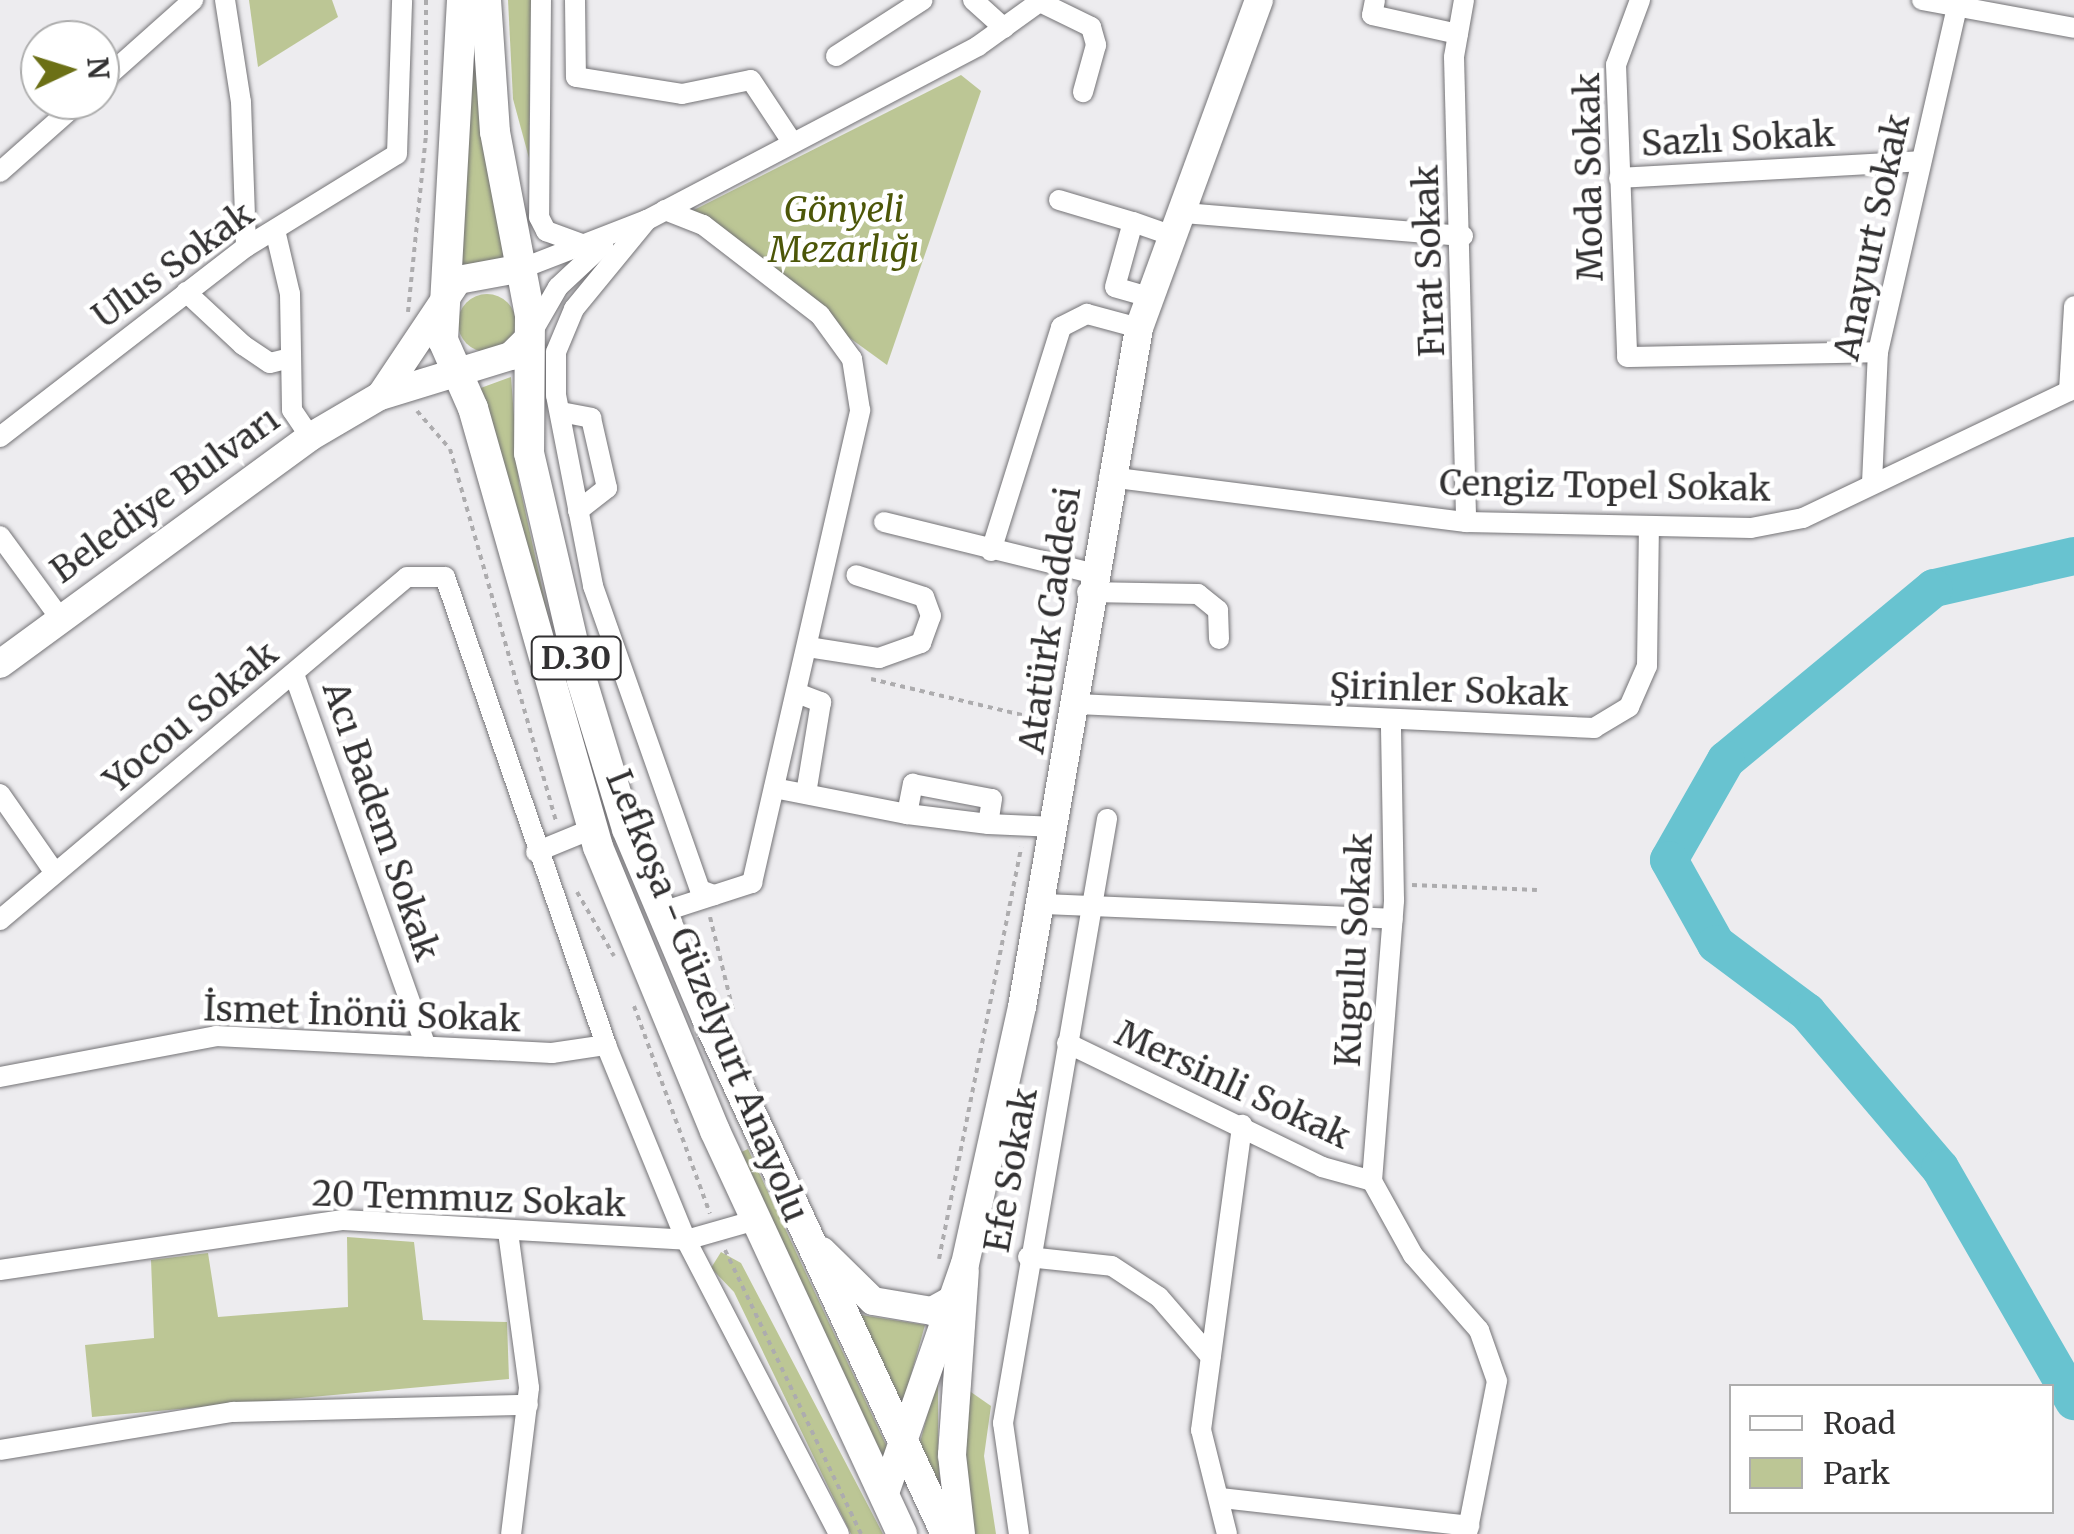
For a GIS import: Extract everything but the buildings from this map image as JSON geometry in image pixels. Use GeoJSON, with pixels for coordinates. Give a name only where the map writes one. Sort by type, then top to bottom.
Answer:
{"type":"FeatureCollection","features":[{"type":"Feature","properties":{"kind":"highway","name":"Lefkoşa - Güzelyurt Anayolu"},"geometry":{"type":"LineString","coordinates":[[462,0],[454,211],[440,301],[459,372],[592,830],[756,1220],[902,1534]]}},
{"type":"Feature","properties":{"kind":"highway","name":"Lefkoşa - Güzelyurt Anayolu"},"geometry":{"type":"LineString","coordinates":[[486,0],[496,132],[523,268],[529,453],[587,700],[662,912],[792,1208],[946,1534]]}},
{"type":"Feature","properties":{"kind":"main road","name":"Atatürk Caddesi"},"geometry":{"type":"LineString","coordinates":[[961,1534],[952,1455],[965,1264],[1056,828],[1075,716],[1089,582],[1108,477],[1139,328],[1259,0]]}},
{"type":"Feature","properties":{"kind":"main road","name":"Belediye Bulvarı"},"geometry":{"type":"LineString","coordinates":[[380,396],[426,340],[440,301],[476,270],[523,268]]}},
{"type":"Feature","properties":{"kind":"main road","name":"Belediye Bulvarı"},"geometry":{"type":"LineString","coordinates":[[0,664],[310,436],[380,396],[512,356],[528,338]]}},
{"type":"Feature","properties":{"kind":"main road"},"geometry":{"type":"LineString","coordinates":[[792,1208],[856,1292],[908,1310],[941,1290]]}},
{"type":"Feature","properties":{"kind":"main road","name":"Atatürk Caddesi"},"geometry":{"type":"LineString","coordinates":[[884,1496],[907,1449],[941,1290],[965,1264]]}},
{"type":"Feature","properties":{"kind":"street"},"geometry":{"type":"LineString","coordinates":[[120,65],[194,0]]}},
{"type":"Feature","properties":{"kind":"street"},"geometry":{"type":"LineString","coordinates":[[226,0],[241,102],[246,247]]}},
{"type":"Feature","properties":{"kind":"street","name":"Ulus Sokak"},"geometry":{"type":"LineString","coordinates":[[0,437],[246,247],[393,158],[402,138],[402,0]]}},
{"type":"Feature","properties":{"kind":"street"},"geometry":{"type":"LineString","coordinates":[[541,0],[539,217],[559,239],[583,244]]}},
{"type":"Feature","properties":{"kind":"street"},"geometry":{"type":"LineString","coordinates":[[575,0],[576,76],[682,94],[751,80],[790,140]]}},
{"type":"Feature","properties":{"kind":"street"},"geometry":{"type":"LineString","coordinates":[[836,56],[923,0]]}},
{"type":"Feature","properties":{"kind":"street"},"geometry":{"type":"LineString","coordinates":[[973,0],[1004,28]]}},
{"type":"Feature","properties":{"kind":"street"},"geometry":{"type":"LineString","coordinates":[[1375,0],[1372,15],[1458,34]]}},
{"type":"Feature","properties":{"kind":"street","name":"Fırat Sokak"},"geometry":{"type":"LineString","coordinates":[[1464,0],[1458,34],[1466,522]]}},
{"type":"Feature","properties":{"kind":"street","name":"Moda Sokak"},"geometry":{"type":"LineString","coordinates":[[1640,0],[1616,65],[1627,357],[1878,352]]}},
{"type":"Feature","properties":{"kind":"street"},"geometry":{"type":"LineString","coordinates":[[1922,0],[2074,28]]}},
{"type":"Feature","properties":{"kind":"street"},"geometry":{"type":"LineString","coordinates":[[528,338],[579,263],[647,219],[1004,28],[1041,1],[1091,28],[1083,92]]}},
{"type":"Feature","properties":{"kind":"street","name":"Anayurt Sokak"},"geometry":{"type":"LineString","coordinates":[[1872,483],[1878,352],[1957,7]]}},
{"type":"Feature","properties":{"kind":"street"},"geometry":{"type":"LineString","coordinates":[[0,172],[58,120]]}},
{"type":"Feature","properties":{"kind":"street","name":"Sazlı Sokak"},"geometry":{"type":"LineString","coordinates":[[1619,178],[1920,161]]}},
{"type":"Feature","properties":{"kind":"street"},"geometry":{"type":"LineString","coordinates":[[1060,200],[1133,222],[1463,236]]}},
{"type":"Feature","properties":{"kind":"street"},"geometry":{"type":"LineString","coordinates":[[523,268],[647,219],[703,226],[820,316],[852,359],[856,440],[822,561],[808,646],[752,884],[662,912]]}},
{"type":"Feature","properties":{"kind":"street"},"geometry":{"type":"LineString","coordinates":[[647,219],[574,309],[556,352],[558,404],[594,586],[700,890],[710,897]]}},
{"type":"Feature","properties":{"kind":"street"},"geometry":{"type":"LineString","coordinates":[[1133,222],[1115,287],[1149,297]]}},
{"type":"Feature","properties":{"kind":"street"},"geometry":{"type":"LineString","coordinates":[[275,230],[292,312],[286,359],[292,410],[310,436]]}},
{"type":"Feature","properties":{"kind":"street"},"geometry":{"type":"LineString","coordinates":[[186,292],[243,345],[270,362],[286,359]]}},
{"type":"Feature","properties":{"kind":"street"},"geometry":{"type":"LineString","coordinates":[[2072,390],[2074,306]]}},
{"type":"Feature","properties":{"kind":"street"},"geometry":{"type":"LineString","coordinates":[[990,551],[1061,327],[1087,314],[1139,328]]}},
{"type":"Feature","properties":{"kind":"street","name":"Cengiz Topel Sokak"},"geometry":{"type":"LineString","coordinates":[[1108,477],[1466,522],[1751,528],[1803,518],[2072,390]]}},
{"type":"Feature","properties":{"kind":"street"},"geometry":{"type":"LineString","coordinates":[[558,404],[591,418],[607,488],[578,512]]}},
{"type":"Feature","properties":{"kind":"street"},"geometry":{"type":"LineString","coordinates":[[884,522],[1089,582],[1198,594],[1218,610],[1219,638]]}},
{"type":"Feature","properties":{"kind":"street","name":"Şirinler Sokak"},"geometry":{"type":"LineString","coordinates":[[1075,716],[1594,728],[1629,707],[1646,666],[1649,526]]}},
{"type":"Feature","properties":{"kind":"street"},"geometry":{"type":"LineString","coordinates":[[0,536],[60,618]]}},
{"type":"Feature","properties":{"kind":"street","name":"Yocou Sokak"},"geometry":{"type":"LineString","coordinates":[[7,914],[294,674],[427,570],[449,583],[536,852]]}},
{"type":"Feature","properties":{"kind":"street"},"geometry":{"type":"LineString","coordinates":[[808,646],[878,658],[921,643],[931,616],[924,597],[856,575]]}},
{"type":"Feature","properties":{"kind":"street","name":"Acı Badem Sokak"},"geometry":{"type":"LineString","coordinates":[[294,674],[426,1046]]}},
{"type":"Feature","properties":{"kind":"street"},"geometry":{"type":"LineString","coordinates":[[797,693],[821,702],[806,794]]}},
{"type":"Feature","properties":{"kind":"street","name":"Kugulu Sokak"},"geometry":{"type":"LineString","coordinates":[[1372,1182],[1393,919],[1392,721]]}},
{"type":"Feature","properties":{"kind":"street"},"geometry":{"type":"LineString","coordinates":[[907,814],[913,784],[992,799],[988,824]]}},
{"type":"Feature","properties":{"kind":"street"},"geometry":{"type":"LineString","coordinates":[[774,788],[907,814],[1056,828]]}},
{"type":"Feature","properties":{"kind":"street"},"geometry":{"type":"LineString","coordinates":[[0,794],[55,874]]}},
{"type":"Feature","properties":{"kind":"street","name":"Efe Sokak"},"geometry":{"type":"LineString","coordinates":[[1019,1534],[1003,1423],[1088,908],[1107,819]]}},
{"type":"Feature","properties":{"kind":"street"},"geometry":{"type":"LineString","coordinates":[[592,830],[536,852],[606,1045],[686,1240],[838,1534]]}},
{"type":"Feature","properties":{"kind":"street"},"geometry":{"type":"LineString","coordinates":[[0,890],[7,914]]}},
{"type":"Feature","properties":{"kind":"street"},"geometry":{"type":"LineString","coordinates":[[1042,904],[1393,919]]}},
{"type":"Feature","properties":{"kind":"street","name":"İsmet İnönü Sokak"},"geometry":{"type":"LineString","coordinates":[[0,1077],[216,1036],[552,1052],[606,1045]]}},
{"type":"Feature","properties":{"kind":"street","name":"Mersinli Sokak"},"geometry":{"type":"LineString","coordinates":[[1066,1043],[1372,1182]]}},
{"type":"Feature","properties":{"kind":"street"},"geometry":{"type":"LineString","coordinates":[[1227,1534],[1201,1430],[1242,1126]]}},
{"type":"Feature","properties":{"kind":"street"},"geometry":{"type":"LineString","coordinates":[[1220,1498],[1468,1530],[1497,1381],[1480,1330],[1413,1255],[1372,1182]]}},
{"type":"Feature","properties":{"kind":"street","name":"20 Temmuz Sokak"},"geometry":{"type":"LineString","coordinates":[[0,1270],[342,1220],[686,1240],[756,1220]]}},
{"type":"Feature","properties":{"kind":"street"},"geometry":{"type":"LineString","coordinates":[[508,1232],[528,1406],[511,1534]]}},
{"type":"Feature","properties":{"kind":"street"},"geometry":{"type":"LineString","coordinates":[[1028,1258],[1112,1266],[1159,1297],[1211,1357]]}},
{"type":"Feature","properties":{"kind":"street"},"geometry":{"type":"LineString","coordinates":[[0,1450],[233,1412],[528,1406]]}},
{"type":"Feature","properties":{"kind":"path"},"geometry":{"type":"LineString","coordinates":[[426,0],[426,135]]}},
{"type":"Feature","properties":{"kind":"path"},"geometry":{"type":"LineString","coordinates":[[861,676],[1075,716]]}},
{"type":"Feature","properties":{"kind":"path"},"geometry":{"type":"LineString","coordinates":[[941,1290],[1024,828]]}},
{"type":"Feature","properties":{"kind":"path"},"geometry":{"type":"LineString","coordinates":[[1394,884],[1538,890]]}},
{"type":"Feature","properties":{"kind":"path"},"geometry":{"type":"LineString","coordinates":[[710,897],[736,1023]]}},
{"type":"Feature","properties":{"kind":"green space"},"geometry":{"type":"Polygon","coordinates":[[[249,0],[332,0],[338,17],[258,67],[249,0]]]}},
{"type":"Feature","properties":{"kind":"green space"},"geometry":{"type":"Polygon","coordinates":[[[473,0],[506,260],[460,269],[473,0]]]}},
{"type":"Feature","properties":{"kind":"green space"},"geometry":{"type":"Polygon","coordinates":[[[508,0],[531,0],[529,158],[513,99],[508,0]]]}},
{"type":"Feature","properties":{"kind":"green space","name":"Gönyeli Mezarlığı"},"geometry":{"type":"Polygon","coordinates":[[[961,75],[981,91],[887,365],[682,216],[961,75]]]}},
{"type":"Feature","properties":{"kind":"green space"},"geometry":{"type":"Polygon","coordinates":[[[487,294],[507,303],[516,323],[507,343],[487,352],[467,343],[458,323],[467,303],[487,294]]]}},
{"type":"Feature","properties":{"kind":"green space"},"geometry":{"type":"Polygon","coordinates":[[[511,377],[519,483],[554,642],[478,389],[511,377]]]}},
{"type":"Feature","properties":{"kind":"green space"},"geometry":{"type":"Polygon","coordinates":[[[748,1149],[894,1463],[886,1466],[740,1153],[748,1149]]]}},
{"type":"Feature","properties":{"kind":"green space"},"geometry":{"type":"Polygon","coordinates":[[[347,1237],[414,1242],[423,1320],[507,1322],[509,1379],[92,1417],[85,1345],[154,1338],[151,1260],[208,1253],[218,1317],[348,1307],[347,1237]]]}},
{"type":"Feature","properties":{"kind":"green space"},"geometry":{"type":"Polygon","coordinates":[[[721,1252],[741,1263],[883,1534],[851,1534],[734,1292],[711,1268],[721,1252]]]}},
{"type":"Feature","properties":{"kind":"green space"},"geometry":{"type":"Polygon","coordinates":[[[855,1314],[925,1325],[901,1410],[855,1314]]]}},
{"type":"Feature","properties":{"kind":"green space"},"geometry":{"type":"Polygon","coordinates":[[[938,1375],[938,1443],[941,1508],[918,1450],[938,1375]]]}},
{"type":"Feature","properties":{"kind":"green space"},"geometry":{"type":"Polygon","coordinates":[[[968,1390],[991,1406],[984,1456],[996,1534],[971,1534],[963,1495],[968,1390]]]}},
{"type":"Feature","properties":{"kind":"waterway"},"geometry":{"type":"LineString","coordinates":[[2074,556],[1934,588],[1726,760],[1669,860],[1716,944],[1807,1012],[1940,1168],[2074,1401]]}}]}
